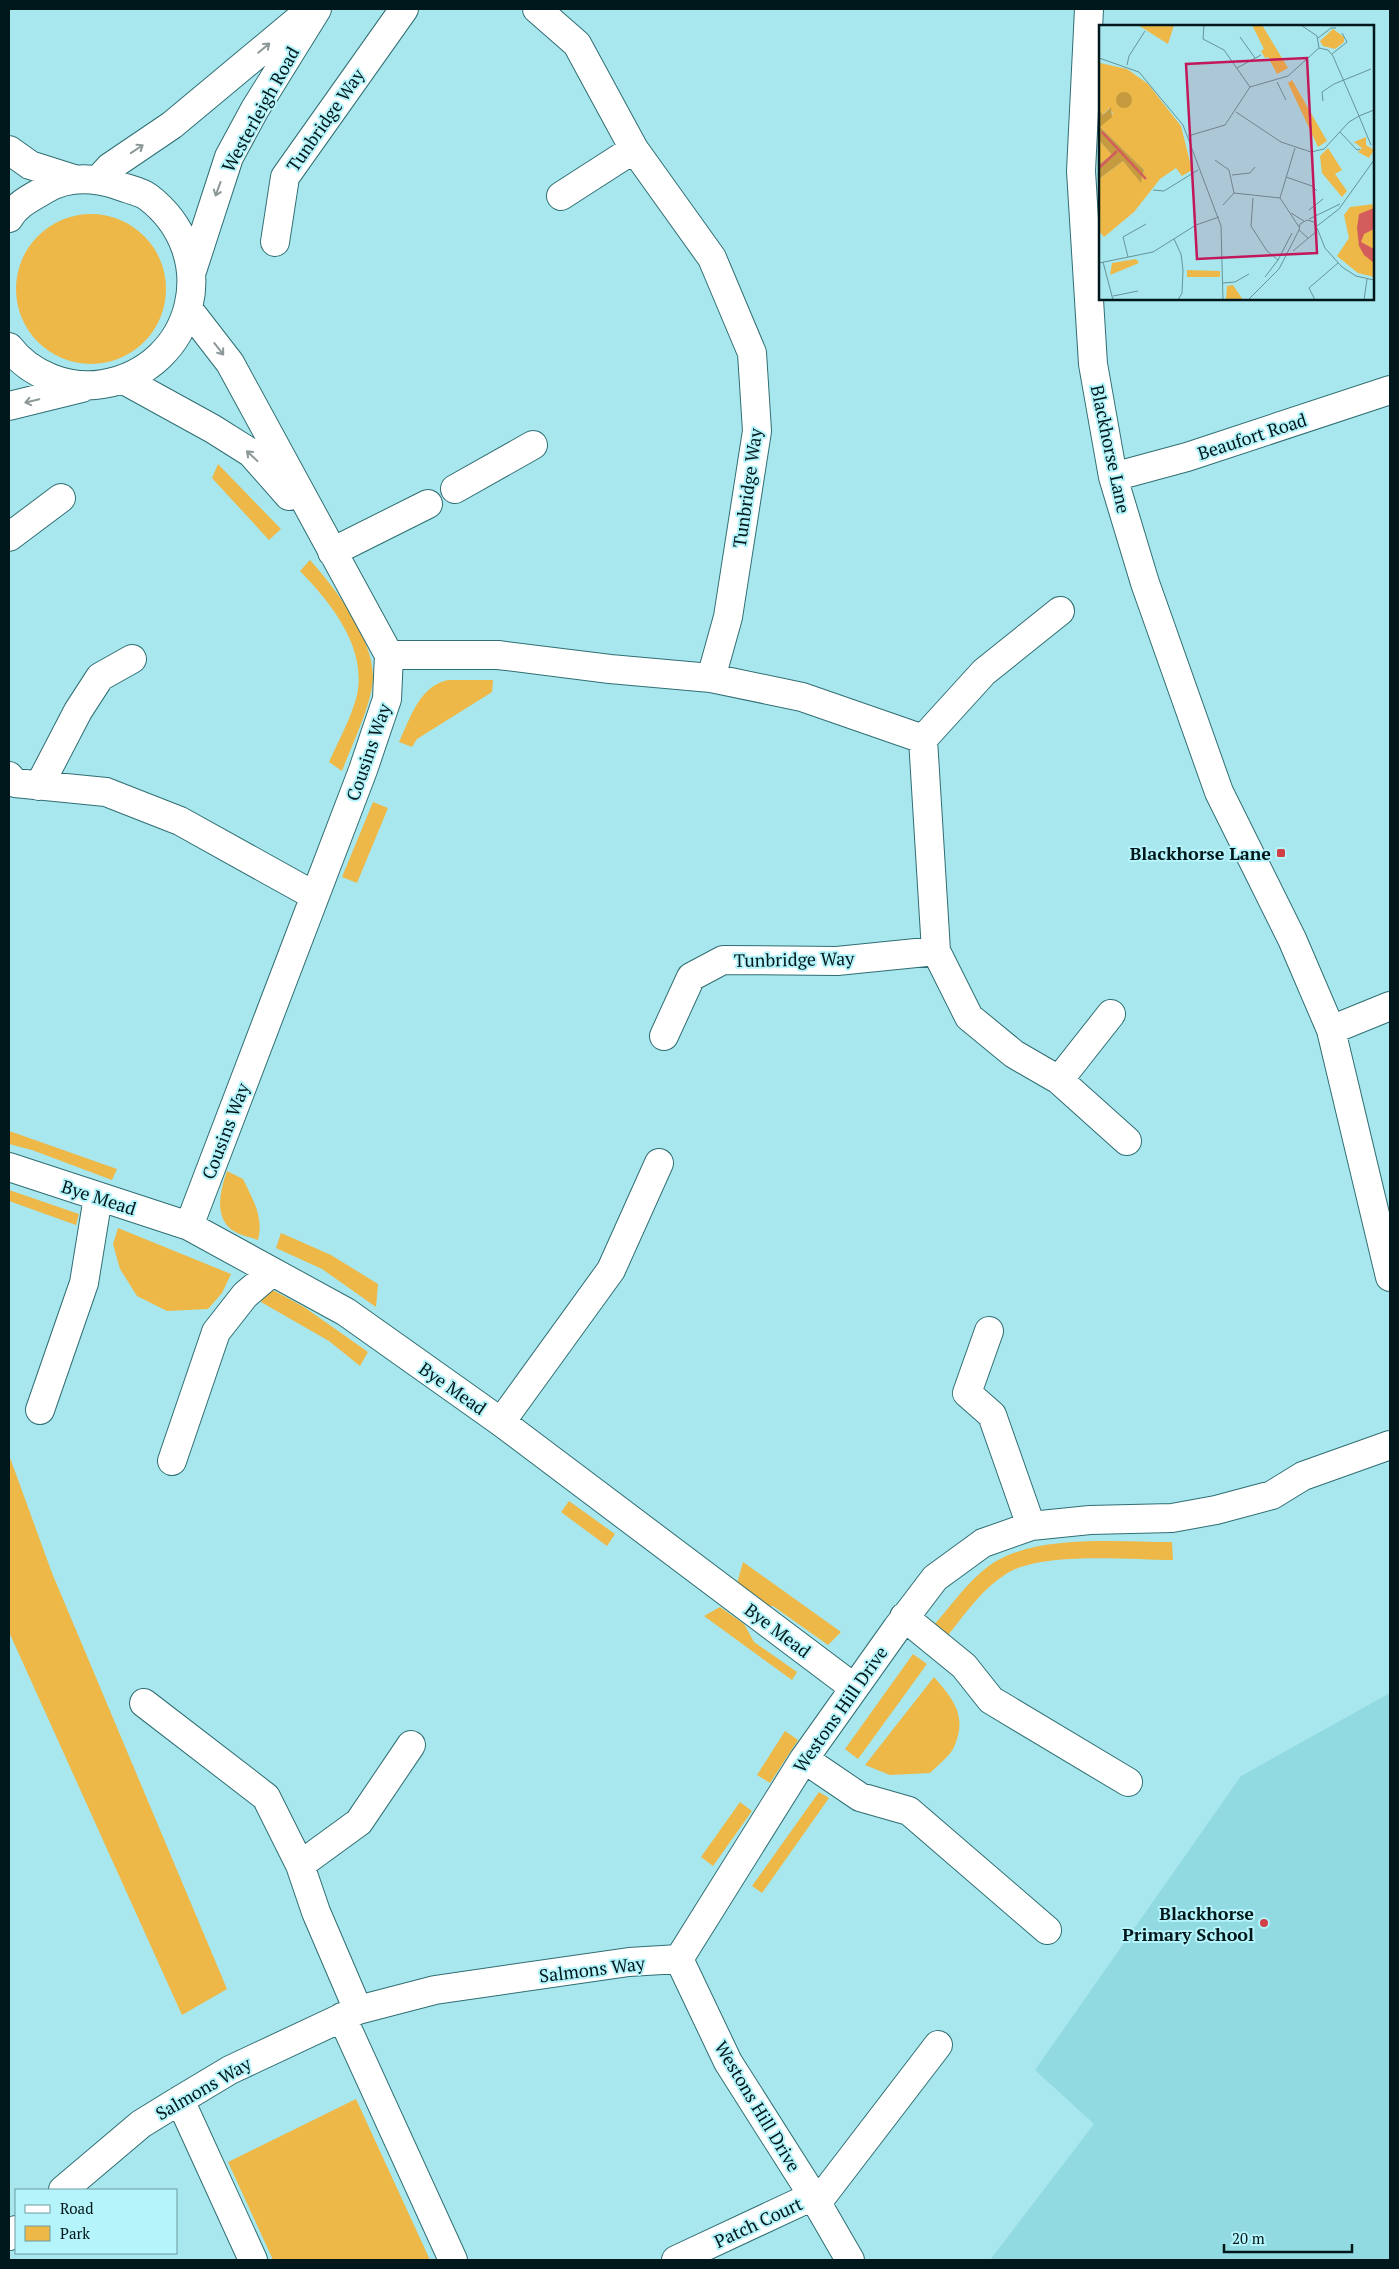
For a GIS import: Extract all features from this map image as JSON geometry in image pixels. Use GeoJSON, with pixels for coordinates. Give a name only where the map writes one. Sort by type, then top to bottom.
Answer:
{"type":"FeatureCollection","features":[{"type":"Feature","properties":{"kind":"street","name":"Westerleigh Road"},"geometry":{"type":"LineString","coordinates":[[86,179],[110,167],[172,125],[312,9]]}},
{"type":"Feature","properties":{"kind":"street","name":"Westerleigh Road"},"geometry":{"type":"LineString","coordinates":[[192,271],[229,157],[255,109],[317,9]]}},
{"type":"Feature","properties":{"kind":"street","name":"Tunbridge Way"},"geometry":{"type":"LineString","coordinates":[[275,242],[285,177],[404,9]]}},
{"type":"Feature","properties":{"kind":"street","name":"Tunbridge Way"},"geometry":{"type":"LineString","coordinates":[[537,9],[577,44],[634,149],[712,258],[752,353],[757,431],[728,616],[711,678]]}},
{"type":"Feature","properties":{"kind":"street","name":"Blackhorse Lane"},"geometry":{"type":"LineString","coordinates":[[1088,9],[1081,171],[1093,364],[1113,477],[1145,583],[1219,792],[1292,939],[1331,1030],[1390,1277]]}},
{"type":"Feature","properties":{"kind":"street"},"geometry":{"type":"LineString","coordinates":[[561,196],[634,149]]}},
{"type":"Feature","properties":{"kind":"street"},"geometry":{"type":"LineString","coordinates":[[9,150],[30,165],[148,196],[177,226],[192,271],[189,310],[175,341],[151,366],[124,380],[88,386],[9,406]]}},
{"type":"Feature","properties":{"kind":"street"},"geometry":{"type":"LineString","coordinates":[[9,218],[14,209],[54,184],[86,179]]}},
{"type":"Feature","properties":{"kind":"street"},"geometry":{"type":"LineString","coordinates":[[189,310],[230,363],[389,655],[498,655],[610,669],[711,678],[802,697],[922,738]]}},
{"type":"Feature","properties":{"kind":"street"},"geometry":{"type":"LineString","coordinates":[[9,348],[18,360],[55,381],[88,386]]}},
{"type":"Feature","properties":{"kind":"street"},"geometry":{"type":"LineString","coordinates":[[124,380],[213,428],[251,453],[326,541]]}},
{"type":"Feature","properties":{"kind":"street","name":"Beaufort Road"},"geometry":{"type":"LineString","coordinates":[[1113,477],[1187,458],[1390,390]]}},
{"type":"Feature","properties":{"kind":"street"},"geometry":{"type":"LineString","coordinates":[[455,489],[533,445]]}},
{"type":"Feature","properties":{"kind":"street"},"geometry":{"type":"LineString","coordinates":[[9,537],[61,498]]}},
{"type":"Feature","properties":{"kind":"street"},"geometry":{"type":"LineString","coordinates":[[326,541],[428,504]]}},
{"type":"Feature","properties":{"kind":"street"},"geometry":{"type":"LineString","coordinates":[[1060,611],[984,672],[922,738],[936,952],[969,1017],[1014,1054],[1059,1080],[1127,1141]]}},
{"type":"Feature","properties":{"kind":"street","name":"Cousins Way"},"geometry":{"type":"LineString","coordinates":[[189,1226],[363,770],[387,699],[389,655]]}},
{"type":"Feature","properties":{"kind":"street"},"geometry":{"type":"LineString","coordinates":[[39,786],[78,711],[100,677],[132,659]]}},
{"type":"Feature","properties":{"kind":"street"},"geometry":{"type":"LineString","coordinates":[[9,776],[16,783],[106,792],[180,821],[314,896]]}},
{"type":"Feature","properties":{"kind":"street","name":"Tunbridge Way"},"geometry":{"type":"LineString","coordinates":[[664,1036],[691,977],[723,960],[837,961],[936,952]]}},
{"type":"Feature","properties":{"kind":"street"},"geometry":{"type":"LineString","coordinates":[[1331,1030],[1390,1006]]}},
{"type":"Feature","properties":{"kind":"street"},"geometry":{"type":"LineString","coordinates":[[1059,1080],[1111,1014]]}},
{"type":"Feature","properties":{"kind":"street"},"geometry":{"type":"LineString","coordinates":[[501,1422],[611,1270],[659,1163]]}},
{"type":"Feature","properties":{"kind":"street","name":"Bye Mead"},"geometry":{"type":"LineString","coordinates":[[9,1167],[189,1226],[346,1312],[501,1422],[853,1687]]}},
{"type":"Feature","properties":{"kind":"street"},"geometry":{"type":"LineString","coordinates":[[40,1410],[84,1283],[98,1197]]}},
{"type":"Feature","properties":{"kind":"street"},"geometry":{"type":"LineString","coordinates":[[172,1461],[216,1332],[245,1295],[272,1272]]}},
{"type":"Feature","properties":{"kind":"street"},"geometry":{"type":"LineString","coordinates":[[989,1331],[967,1393],[992,1415],[1031,1526]]}},
{"type":"Feature","properties":{"kind":"street","name":"Westons Hill Drive"},"geometry":{"type":"LineString","coordinates":[[850,2260],[815,2199],[728,2062],[678,1959],[804,1759],[904,1617],[936,1578],[983,1543],[1031,1526],[1090,1520],[1172,1518],[1216,1510],[1272,1495],[1303,1476],[1390,1445]]}},
{"type":"Feature","properties":{"kind":"street"},"geometry":{"type":"LineString","coordinates":[[904,1617],[964,1666],[991,1700],[1128,1782]]}},
{"type":"Feature","properties":{"kind":"street"},"geometry":{"type":"LineString","coordinates":[[144,1704],[266,1797],[300,1866],[350,2014],[453,2260]]}},
{"type":"Feature","properties":{"kind":"street"},"geometry":{"type":"LineString","coordinates":[[300,1866],[359,1822],[411,1745]]}},
{"type":"Feature","properties":{"kind":"street"},"geometry":{"type":"LineString","coordinates":[[804,1759],[860,1797],[908,1811],[1047,1930]]}},
{"type":"Feature","properties":{"kind":"street","name":"Salmons Way"},"geometry":{"type":"LineString","coordinates":[[64,2189],[141,2124],[180,2100],[230,2070],[350,2014],[435,1990],[628,1962],[678,1959]]}},
{"type":"Feature","properties":{"kind":"street"},"geometry":{"type":"LineString","coordinates":[[815,2199],[938,2045]]}},
{"type":"Feature","properties":{"kind":"street"},"geometry":{"type":"LineString","coordinates":[[180,2100],[253,2260]]}},
{"type":"Feature","properties":{"kind":"street","name":"Patch Court"},"geometry":{"type":"LineString","coordinates":[[676,2260],[815,2199]]}},
{"type":"Feature","properties":{"kind":"shaded area","name":"Blackhorse Primary School"},"geometry":{"type":"Polygon","coordinates":[[[1390,1693],[1390,2260],[990,2260],[1094,2124],[1035,2070],[1241,1776],[1390,1693]]]}},
{"type":"Feature","properties":{"kind":"green space"},"geometry":{"type":"Polygon","coordinates":[[[91,214],[106,215],[120,219],[133,226],[144,236],[154,247],[161,260],[165,274],[165,304],[161,318],[154,331],[144,342],[133,352],[120,359],[106,363],[91,364],[76,363],[62,359],[49,352],[38,342],[28,331],[21,318],[17,304],[16,289],[17,274],[21,260],[28,247],[38,236],[49,226],[62,219],[76,215],[91,214]]]}},
{"type":"Feature","properties":{"kind":"green space"},"geometry":{"type":"Polygon","coordinates":[[[218,464],[281,529],[269,540],[212,478],[218,464]]]}},
{"type":"Feature","properties":{"kind":"green space"},"geometry":{"type":"Polygon","coordinates":[[[310,560],[351,614],[367,646],[371,662],[373,677],[369,699],[342,771],[329,762],[355,703],[359,677],[357,660],[352,643],[344,627],[323,597],[300,571],[310,560]]]}},
{"type":"Feature","properties":{"kind":"green space"},"geometry":{"type":"Polygon","coordinates":[[[448,680],[493,680],[492,692],[417,739],[412,747],[399,742],[423,696],[438,683],[448,680]]]}},
{"type":"Feature","properties":{"kind":"green space"},"geometry":{"type":"Polygon","coordinates":[[[373,802],[388,808],[357,883],[342,877],[373,802]]]}},
{"type":"Feature","properties":{"kind":"green space"},"geometry":{"type":"Polygon","coordinates":[[[9,1131],[117,1169],[112,1180],[32,1150],[9,1144],[9,1131]]]}},
{"type":"Feature","properties":{"kind":"green space"},"geometry":{"type":"Polygon","coordinates":[[[227,1171],[243,1179],[254,1201],[260,1224],[258,1240],[232,1230],[222,1217],[220,1202],[227,1171]]]}},
{"type":"Feature","properties":{"kind":"green space"},"geometry":{"type":"Polygon","coordinates":[[[9,1190],[79,1214],[76,1225],[9,1201],[9,1190]]]}},
{"type":"Feature","properties":{"kind":"green space"},"geometry":{"type":"Polygon","coordinates":[[[118,1228],[231,1274],[222,1293],[208,1309],[167,1311],[137,1296],[120,1269],[113,1244],[118,1228]]]}},
{"type":"Feature","properties":{"kind":"green space"},"geometry":{"type":"Polygon","coordinates":[[[281,1233],[331,1255],[378,1284],[376,1307],[322,1269],[276,1248],[281,1233]]]}},
{"type":"Feature","properties":{"kind":"green space"},"geometry":{"type":"Polygon","coordinates":[[[269,1288],[304,1307],[368,1352],[360,1366],[329,1341],[261,1302],[269,1288]]]}},
{"type":"Feature","properties":{"kind":"green space"},"geometry":{"type":"Polygon","coordinates":[[[9,1455],[52,1573],[227,1989],[182,2015],[9,1632],[9,1455]]]}},
{"type":"Feature","properties":{"kind":"green space"},"geometry":{"type":"Polygon","coordinates":[[[569,1501],[615,1534],[607,1546],[561,1512],[569,1501]]]}},
{"type":"Feature","properties":{"kind":"green space"},"geometry":{"type":"Polygon","coordinates":[[[1086,1541],[1172,1542],[1173,1560],[1063,1559],[1022,1567],[1006,1574],[989,1587],[948,1635],[933,1626],[974,1578],[993,1563],[1023,1550],[1043,1545],[1086,1541]]]}},
{"type":"Feature","properties":{"kind":"green space"},"geometry":{"type":"Polygon","coordinates":[[[743,1562],[841,1632],[828,1645],[773,1606],[760,1606],[736,1587],[743,1562]]]}},
{"type":"Feature","properties":{"kind":"green space"},"geometry":{"type":"Polygon","coordinates":[[[720,1607],[744,1624],[754,1642],[797,1672],[792,1680],[704,1616],[720,1607]]]}},
{"type":"Feature","properties":{"kind":"green space"},"geometry":{"type":"Polygon","coordinates":[[[913,1654],[927,1664],[858,1759],[845,1749],[913,1654]]]}},
{"type":"Feature","properties":{"kind":"green space"},"geometry":{"type":"Polygon","coordinates":[[[934,1677],[952,1701],[959,1717],[958,1736],[950,1754],[930,1773],[890,1775],[865,1765],[934,1677]]]}},
{"type":"Feature","properties":{"kind":"green space"},"geometry":{"type":"Polygon","coordinates":[[[785,1731],[798,1740],[770,1783],[757,1775],[785,1731]]]}},
{"type":"Feature","properties":{"kind":"green space"},"geometry":{"type":"Polygon","coordinates":[[[819,1792],[829,1798],[762,1893],[752,1886],[819,1792]]]}},
{"type":"Feature","properties":{"kind":"green space"},"geometry":{"type":"Polygon","coordinates":[[[740,1802],[752,1811],[713,1866],[701,1857],[740,1802]]]}},
{"type":"Feature","properties":{"kind":"green space"},"geometry":{"type":"Polygon","coordinates":[[[356,2099],[430,2260],[273,2260],[228,2162],[356,2099]]]}},
{"type":"Feature","properties":{"kind":"place","name":"Blackhorse Lane"},"geometry":{"type":"Point","coordinates":[1281,853]}},
{"type":"Feature","properties":{"kind":"place","name":"Blackhorse Primary School"},"geometry":{"type":"Point","coordinates":[1264,1923]}}]}
